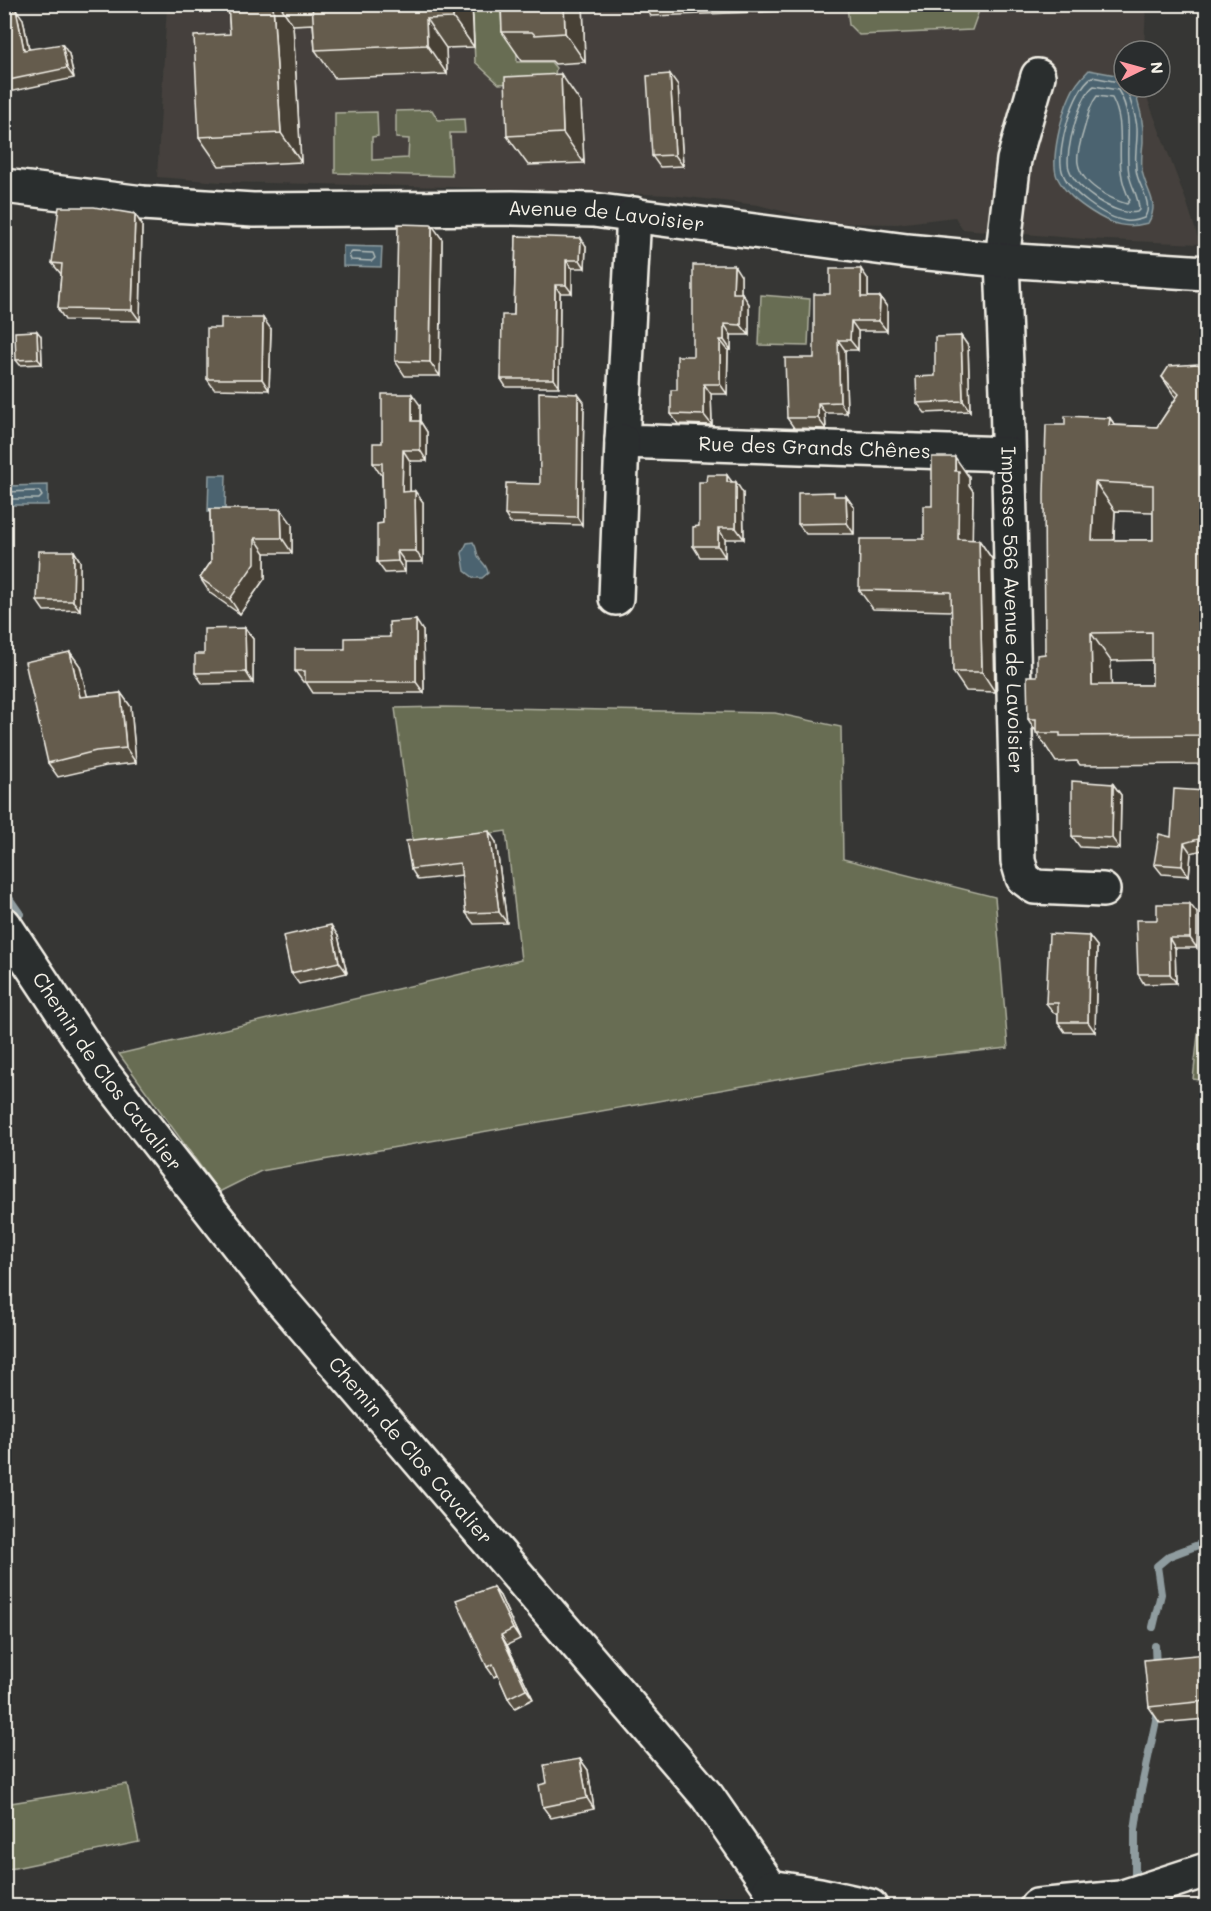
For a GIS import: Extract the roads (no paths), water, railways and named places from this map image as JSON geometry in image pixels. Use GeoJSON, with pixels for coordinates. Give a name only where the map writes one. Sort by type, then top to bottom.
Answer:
{"type":"FeatureCollection","features":[{"type":"Feature","properties":{"kind":"street","name":"Impasse 566 Avenue de Lavoisier"},"geometry":{"type":"LineString","coordinates":[[1038,76],[1014,160],[1002,260],[1018,861],[1023,878],[1035,887],[1103,890]]}},
{"type":"Feature","properties":{"kind":"street","name":"Avenue de Lavoisier"},"geometry":{"type":"LineString","coordinates":[[4,186],[143,203],[254,210],[512,208],[593,210],[906,251],[1002,260],[1206,273]]}},
{"type":"Feature","properties":{"kind":"street"},"geometry":{"type":"LineString","coordinates":[[616,598],[634,214]]}},
{"type":"Feature","properties":{"kind":"street","name":"Rue des Grands Chênes"},"geometry":{"type":"LineString","coordinates":[[622,441],[1008,454]]}},
{"type":"Feature","properties":{"kind":"street","name":"Chemin de Clos Cavalier"},"geometry":{"type":"LineString","coordinates":[[4,924],[103,1072],[277,1295],[707,1796],[775,1897],[820,1895],[870,1906]]}},
{"type":"Feature","properties":{"kind":"street"},"geometry":{"type":"LineString","coordinates":[[1037,1906],[1120,1898],[1206,1870]]}},
{"type":"Feature","properties":{"kind":"water"},"geometry":{"type":"Polygon","coordinates":[[[1089,70],[1112,74],[1112,99],[1137,99],[1143,128],[1142,170],[1153,203],[1152,216],[1148,223],[1126,226],[1106,220],[1077,201],[1057,177],[1055,160],[1058,136],[1067,104],[1081,79],[1089,70]]]}},
{"type":"Feature","properties":{"kind":"water"},"geometry":{"type":"Polygon","coordinates":[[[343,246],[382,247],[381,267],[343,266],[343,246]]]}},
{"type":"Feature","properties":{"kind":"water"},"geometry":{"type":"Polygon","coordinates":[[[209,475],[226,475],[225,513],[208,512],[209,475]]]}},
{"type":"Feature","properties":{"kind":"water"},"geometry":{"type":"Polygon","coordinates":[[[48,485],[48,505],[6,505],[5,486],[48,485]]]}},
{"type":"Feature","properties":{"kind":"water"},"geometry":{"type":"Polygon","coordinates":[[[473,542],[488,573],[482,578],[474,578],[465,571],[462,553],[467,543],[473,542]]]}},
{"type":"Feature","properties":{"kind":"waterway"},"geometry":{"type":"LineString","coordinates":[[4,891],[20,914]]}},
{"type":"Feature","properties":{"kind":"waterway"},"geometry":{"type":"LineString","coordinates":[[1206,1118],[1202,1125],[1202,1174],[1206,1184]]}},
{"type":"Feature","properties":{"kind":"waterway"},"geometry":{"type":"LineString","coordinates":[[1153,1627],[1161,1594],[1157,1566],[1169,1556],[1206,1542]]}},
{"type":"Feature","properties":{"kind":"waterway"},"geometry":{"type":"LineString","coordinates":[[1155,1646],[1156,1669]]}},
{"type":"Feature","properties":{"kind":"waterway"},"geometry":{"type":"LineString","coordinates":[[1135,1875],[1135,1830],[1158,1711]]}}]}
